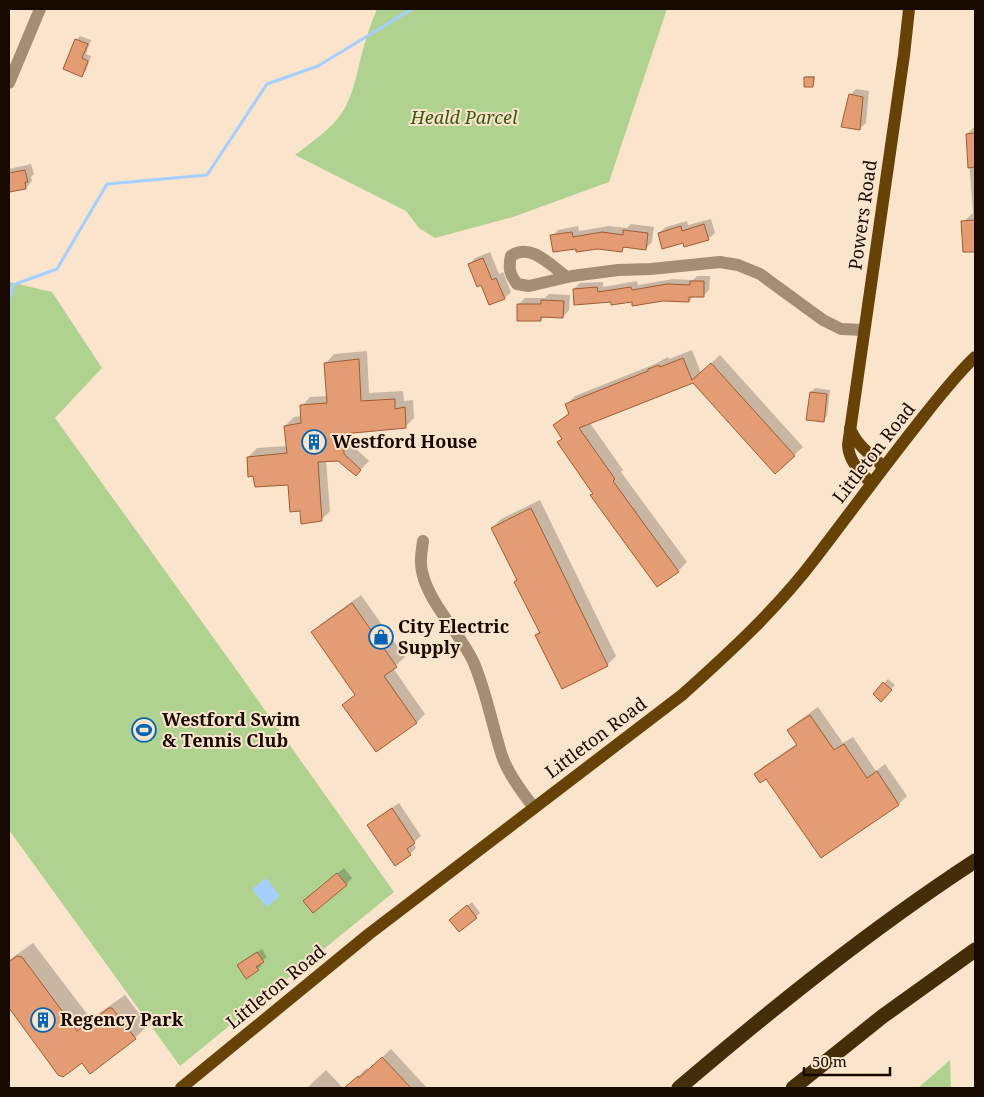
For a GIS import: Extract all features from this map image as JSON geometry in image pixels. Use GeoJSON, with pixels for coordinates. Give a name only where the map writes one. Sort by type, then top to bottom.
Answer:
{"type":"FeatureCollection","features":[{"type":"Feature","properties":{"kind":"highway"},"geometry":{"type":"LineString","coordinates":[[679,1088],[721,1052],[846,953],[975,861]]}},
{"type":"Feature","properties":{"kind":"highway"},"geometry":{"type":"LineString","coordinates":[[793,1088],[883,1016],[975,950]]}},
{"type":"Feature","properties":{"kind":"main road","name":"Powers Road"},"geometry":{"type":"LineString","coordinates":[[872,483],[859,471],[848,453],[850,427],[904,56],[909,9]]}},
{"type":"Feature","properties":{"kind":"main road","name":"Littleton Road"},"geometry":{"type":"LineString","coordinates":[[180,1088],[369,934],[682,695],[744,638],[804,573],[945,389],[975,357]]}},
{"type":"Feature","properties":{"kind":"main road"},"geometry":{"type":"LineString","coordinates":[[850,427],[855,439],[884,467]]}},
{"type":"Feature","properties":{"kind":"street"},"geometry":{"type":"LineString","coordinates":[[9,84],[40,9]]}},
{"type":"Feature","properties":{"kind":"street"},"geometry":{"type":"LineString","coordinates":[[567,277],[618,270],[651,269],[720,262],[738,265],[760,274],[823,320],[841,329],[864,330]]}},
{"type":"Feature","properties":{"kind":"street"},"geometry":{"type":"LineString","coordinates":[[423,541],[420,564],[424,580],[444,616],[466,647],[474,664],[503,758],[515,782],[534,808]]}},
{"type":"Feature","properties":{"kind":"green space","name":"Heald Parcel"},"geometry":{"type":"Polygon","coordinates":[[[377,9],[667,9],[609,182],[513,217],[435,238],[419,228],[406,211],[295,155],[315,140],[340,116],[349,99],[365,42],[377,9]]]}},
{"type":"Feature","properties":{"kind":"green space","name":"Westford Swim & Tennis Club"},"geometry":{"type":"Polygon","coordinates":[[[9,282],[52,292],[102,368],[55,418],[394,892],[180,1066],[9,830],[9,282]]]}},
{"type":"Feature","properties":{"kind":"green space"},"geometry":{"type":"Polygon","coordinates":[[[950,1060],[951,1088],[918,1088],[950,1060]]]}},
{"type":"Feature","properties":{"kind":"water"},"geometry":{"type":"Polygon","coordinates":[[[266,878],[280,896],[267,907],[252,889],[266,878]]]}},
{"type":"Feature","properties":{"kind":"building"},"geometry":{"type":"Polygon","coordinates":[[[75,39],[88,44],[82,58],[88,61],[82,77],[63,69],[75,39]]]}},
{"type":"Feature","properties":{"kind":"building"},"geometry":{"type":"Polygon","coordinates":[[[804,77],[814,77],[813,87],[804,87],[804,77]]]}},
{"type":"Feature","properties":{"kind":"building"},"geometry":{"type":"Polygon","coordinates":[[[849,94],[863,97],[860,130],[841,127],[849,94]]]}},
{"type":"Feature","properties":{"kind":"building"},"geometry":{"type":"Polygon","coordinates":[[[975,133],[975,167],[968,168],[966,134],[975,133]]]}},
{"type":"Feature","properties":{"kind":"building"},"geometry":{"type":"Polygon","coordinates":[[[25,170],[28,182],[25,182],[26,189],[9,192],[9,173],[25,170]]]}},
{"type":"Feature","properties":{"kind":"building"},"geometry":{"type":"Polygon","coordinates":[[[975,220],[975,252],[963,252],[961,221],[975,220]]]}},
{"type":"Feature","properties":{"kind":"building"},"geometry":{"type":"Polygon","coordinates":[[[704,224],[709,240],[684,247],[683,243],[662,249],[658,233],[681,226],[682,231],[704,224]]]}},
{"type":"Feature","properties":{"kind":"building"},"geometry":{"type":"Polygon","coordinates":[[[623,230],[648,233],[646,250],[623,247],[622,252],[598,249],[576,252],[576,249],[553,252],[550,235],[572,232],[573,237],[602,232],[623,235],[623,230]]]}},
{"type":"Feature","properties":{"kind":"building"},"geometry":{"type":"Polygon","coordinates":[[[483,258],[492,280],[496,278],[505,299],[489,305],[481,285],[477,287],[468,264],[483,258]]]}},
{"type":"Feature","properties":{"kind":"building"},"geometry":{"type":"Polygon","coordinates":[[[690,281],[704,281],[704,297],[689,297],[689,302],[663,301],[632,306],[632,302],[611,305],[611,302],[574,305],[573,289],[597,287],[598,292],[631,287],[632,290],[667,284],[690,285],[690,281]]]}},
{"type":"Feature","properties":{"kind":"building"},"geometry":{"type":"Polygon","coordinates":[[[541,300],[564,301],[563,318],[541,317],[541,321],[517,321],[517,304],[541,304],[541,300]]]}},
{"type":"Feature","properties":{"kind":"building"},"geometry":{"type":"Polygon","coordinates":[[[683,358],[692,380],[711,363],[795,456],[775,474],[693,383],[579,428],[615,479],[613,481],[679,572],[657,587],[590,495],[593,494],[557,442],[562,439],[553,425],[569,414],[565,404],[648,371],[648,369],[659,365],[660,367],[683,358]]]}},
{"type":"Feature","properties":{"kind":"building","name":"Westford House"},"geometry":{"type":"Polygon","coordinates":[[[359,359],[361,401],[395,399],[395,409],[405,407],[406,428],[343,434],[344,454],[361,470],[356,476],[338,461],[318,462],[322,521],[301,524],[300,511],[290,512],[288,485],[255,487],[253,476],[248,477],[247,457],[287,453],[284,426],[301,423],[300,405],[327,403],[324,363],[359,359]]]}},
{"type":"Feature","properties":{"kind":"building"},"geometry":{"type":"Polygon","coordinates":[[[810,392],[827,394],[824,422],[806,420],[810,392]]]}},
{"type":"Feature","properties":{"kind":"building"},"geometry":{"type":"Polygon","coordinates":[[[531,508],[608,666],[562,689],[535,635],[540,633],[514,582],[517,580],[491,528],[531,508]]]}},
{"type":"Feature","properties":{"kind":"building"},"geometry":{"type":"Polygon","coordinates":[[[352,603],[397,667],[384,676],[417,723],[376,752],[342,705],[355,695],[311,632],[352,603]]]}},
{"type":"Feature","properties":{"kind":"building"},"geometry":{"type":"Polygon","coordinates":[[[883,682],[892,690],[881,702],[873,694],[883,682]]]}},
{"type":"Feature","properties":{"kind":"building"},"geometry":{"type":"Polygon","coordinates":[[[810,715],[834,750],[844,744],[867,778],[877,771],[899,805],[821,858],[766,779],[760,783],[754,774],[797,745],[787,730],[810,715]]]}},
{"type":"Feature","properties":{"kind":"building"},"geometry":{"type":"Polygon","coordinates":[[[392,808],[415,843],[407,849],[411,855],[395,866],[367,825],[392,808]]]}},
{"type":"Feature","properties":{"kind":"building"},"geometry":{"type":"Polygon","coordinates":[[[337,873],[347,885],[313,913],[303,901],[337,873]]]}},
{"type":"Feature","properties":{"kind":"building"},"geometry":{"type":"Polygon","coordinates":[[[467,905],[477,918],[459,932],[449,920],[467,905]]]}},
{"type":"Feature","properties":{"kind":"building"},"geometry":{"type":"Polygon","coordinates":[[[257,952],[264,962],[256,967],[259,970],[246,979],[237,965],[257,952]]]}},
{"type":"Feature","properties":{"kind":"building","name":"Regency Park"},"geometry":{"type":"Polygon","coordinates":[[[17,956],[22,957],[77,1031],[109,1008],[112,1008],[136,1039],[90,1074],[82,1063],[63,1077],[58,1075],[9,1008],[9,962],[17,956]]]}},
{"type":"Feature","properties":{"kind":"building"},"geometry":{"type":"Polygon","coordinates":[[[382,1057],[411,1088],[344,1088],[358,1076],[359,1078],[382,1057]]]}},
{"type":"Feature","properties":{"kind":"waterway"},"geometry":{"type":"LineString","coordinates":[[9,301],[13,285],[57,269],[107,184],[207,175],[267,84],[318,66],[412,9]]}},
{"type":"Feature","properties":{"kind":"place","name":"Westford House"},"geometry":{"type":"Point","coordinates":[314,442]}},
{"type":"Feature","properties":{"kind":"place","name":"City Electric Supply"},"geometry":{"type":"Point","coordinates":[381,637]}},
{"type":"Feature","properties":{"kind":"place","name":"Westford Swim & Tennis Club"},"geometry":{"type":"Point","coordinates":[144,730]}},
{"type":"Feature","properties":{"kind":"place","name":"Regency Park"},"geometry":{"type":"Point","coordinates":[43,1020]}}]}
